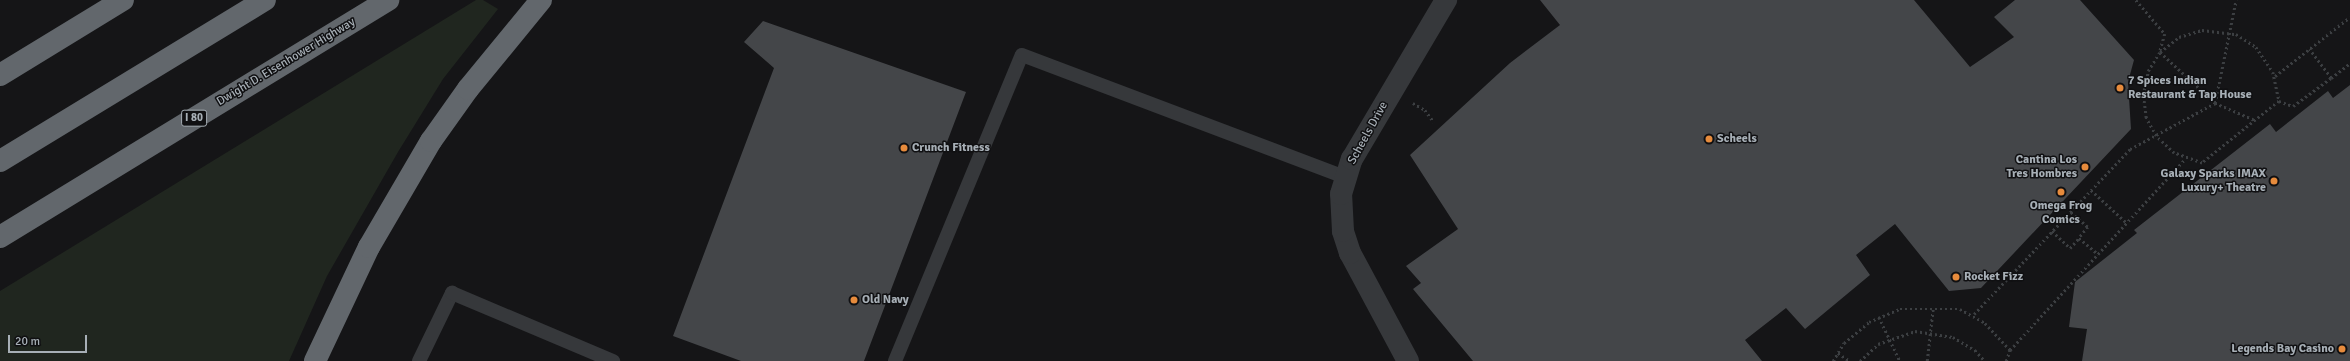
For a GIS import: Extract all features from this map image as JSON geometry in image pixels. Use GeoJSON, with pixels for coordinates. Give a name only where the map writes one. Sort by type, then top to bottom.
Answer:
{"type":"FeatureCollection","features":[{"type":"Feature","properties":{"kind":"highway"},"geometry":{"type":"LineString","coordinates":[[0,75],[123,0]]}},
{"type":"Feature","properties":{"kind":"highway"},"geometry":{"type":"LineString","coordinates":[[0,161],[265,0]]}},
{"type":"Feature","properties":{"kind":"highway","name":"Dwight D. Eisenhower Highway"},"geometry":{"type":"LineString","coordinates":[[0,237],[388,0]]}},
{"type":"Feature","properties":{"kind":"highway"},"geometry":{"type":"LineString","coordinates":[[315,361],[369,247],[431,142],[468,89],[541,0]]}},
{"type":"Feature","properties":{"kind":"street","name":"Scheels Drive"},"geometry":{"type":"LineString","coordinates":[[1408,361],[1350,253],[1342,214],[1345,177],[1366,134],[1446,0]]}},
{"type":"Feature","properties":{"kind":"lane"},"geometry":{"type":"LineString","coordinates":[[895,361],[1022,55],[1345,177]]}},
{"type":"Feature","properties":{"kind":"lane"},"geometry":{"type":"LineString","coordinates":[[419,361],[452,293],[613,361]]}},
{"type":"Feature","properties":{"kind":"path"},"geometry":{"type":"LineString","coordinates":[[2136,0],[2165,34],[2160,52],[2148,71],[2143,95],[2146,118],[2156,136],[2185,159],[2202,163],[2279,101]]}},
{"type":"Feature","properties":{"kind":"path"},"geometry":{"type":"LineString","coordinates":[[1974,314],[2130,149],[2215,103],[2236,0]]}},
{"type":"Feature","properties":{"kind":"path"},"geometry":{"type":"LineString","coordinates":[[2275,76],[2350,17]]}},
{"type":"Feature","properties":{"kind":"path"},"geometry":{"type":"LineString","coordinates":[[2160,52],[2190,32],[2213,29],[2230,32],[2256,47],[2266,58],[2275,76],[2279,101]]}},
{"type":"Feature","properties":{"kind":"path"},"geometry":{"type":"LineString","coordinates":[[2309,49],[2331,78]]}},
{"type":"Feature","properties":{"kind":"path"},"geometry":{"type":"LineString","coordinates":[[2160,52],[2215,103],[2256,120]]}},
{"type":"Feature","properties":{"kind":"path"},"geometry":{"type":"LineString","coordinates":[[2279,101],[2293,106],[2350,63]]}},
{"type":"Feature","properties":{"kind":"path"},"geometry":{"type":"LineString","coordinates":[[1405,99],[1425,110],[1434,122]]}},
{"type":"Feature","properties":{"kind":"path"},"geometry":{"type":"LineString","coordinates":[[2006,361],[2010,350],[2185,159]]}},
{"type":"Feature","properties":{"kind":"path"},"geometry":{"type":"LineString","coordinates":[[2091,190],[2127,223]]}},
{"type":"Feature","properties":{"kind":"path"},"geometry":{"type":"LineString","coordinates":[[2052,231],[2070,248],[2080,238],[2088,227],[2071,212]]}},
{"type":"Feature","properties":{"kind":"path"},"geometry":{"type":"LineString","coordinates":[[2080,238],[2098,254]]}},
{"type":"Feature","properties":{"kind":"path"},"geometry":{"type":"LineString","coordinates":[[1927,361],[1933,308]]}},
{"type":"Feature","properties":{"kind":"path"},"geometry":{"type":"LineString","coordinates":[[1833,361],[1844,343],[1869,322],[1900,309],[1960,309],[1974,314],[2001,337],[2010,350]]}},
{"type":"Feature","properties":{"kind":"path"},"geometry":{"type":"LineString","coordinates":[[1879,317],[1900,361]]}},
{"type":"Feature","properties":{"kind":"path"},"geometry":{"type":"LineString","coordinates":[[1860,361],[1889,338],[1915,331],[1930,331],[1964,343],[1985,361]]}},
{"type":"Feature","properties":{"kind":"path"},"geometry":{"type":"LineString","coordinates":[[1838,353],[1850,361]]}},
{"type":"Feature","properties":{"kind":"shaded area"},"geometry":{"type":"Polygon","coordinates":[[[476,0],[483,0],[498,9],[443,79],[398,152],[327,276],[289,361],[0,361],[0,291],[476,0]]]}},
{"type":"Feature","properties":{"kind":"building"},"geometry":{"type":"Polygon","coordinates":[[[1540,0],[1914,0],[1970,67],[2014,37],[1994,17],[2015,0],[2080,0],[2134,60],[2128,82],[2131,129],[1981,288],[1949,291],[1895,224],[1856,255],[1870,275],[1805,329],[1786,308],[1745,340],[1762,361],[1473,361],[1413,289],[1421,283],[1406,266],[1458,229],[1410,155],[1510,63],[1560,25],[1540,0]]]}},
{"type":"Feature","properties":{"kind":"building"},"geometry":{"type":"Polygon","coordinates":[[[763,21],[966,92],[864,361],[741,361],[673,336],[774,68],[744,42],[763,21]]]}},
{"type":"Feature","properties":{"kind":"building","name":"Galaxy Sparks IMAX Luxury+ Theatre"},"geometry":{"type":"Polygon","coordinates":[[[2350,85],[2350,361],[2082,361],[2087,329],[2069,327],[2075,282],[2137,233],[2134,230],[2270,124],[2276,132],[2328,91],[2333,98],[2350,85]]]}},
{"type":"Feature","properties":{"kind":"place","name":"7 Spices Indian Restaurant & Tap House"},"geometry":{"type":"Point","coordinates":[2120,88]}},
{"type":"Feature","properties":{"kind":"place","name":"Scheels"},"geometry":{"type":"Point","coordinates":[1709,139]}},
{"type":"Feature","properties":{"kind":"place","name":"Crunch Fitness"},"geometry":{"type":"Point","coordinates":[904,148]}},
{"type":"Feature","properties":{"kind":"place","name":"Cantina Los Tres Hombres"},"geometry":{"type":"Point","coordinates":[2085,167]}},
{"type":"Feature","properties":{"kind":"place","name":"Galaxy Sparks IMAX Luxury+ Theatre"},"geometry":{"type":"Point","coordinates":[2274,181]}},
{"type":"Feature","properties":{"kind":"place","name":"Omega Frog Comics"},"geometry":{"type":"Point","coordinates":[2061,192]}},
{"type":"Feature","properties":{"kind":"place","name":"Rocket Fizz"},"geometry":{"type":"Point","coordinates":[1956,277]}},
{"type":"Feature","properties":{"kind":"place","name":"Old Navy"},"geometry":{"type":"Point","coordinates":[854,300]}},
{"type":"Feature","properties":{"kind":"place","name":"Legends Bay Casino"},"geometry":{"type":"Point","coordinates":[2342,349]}}]}
